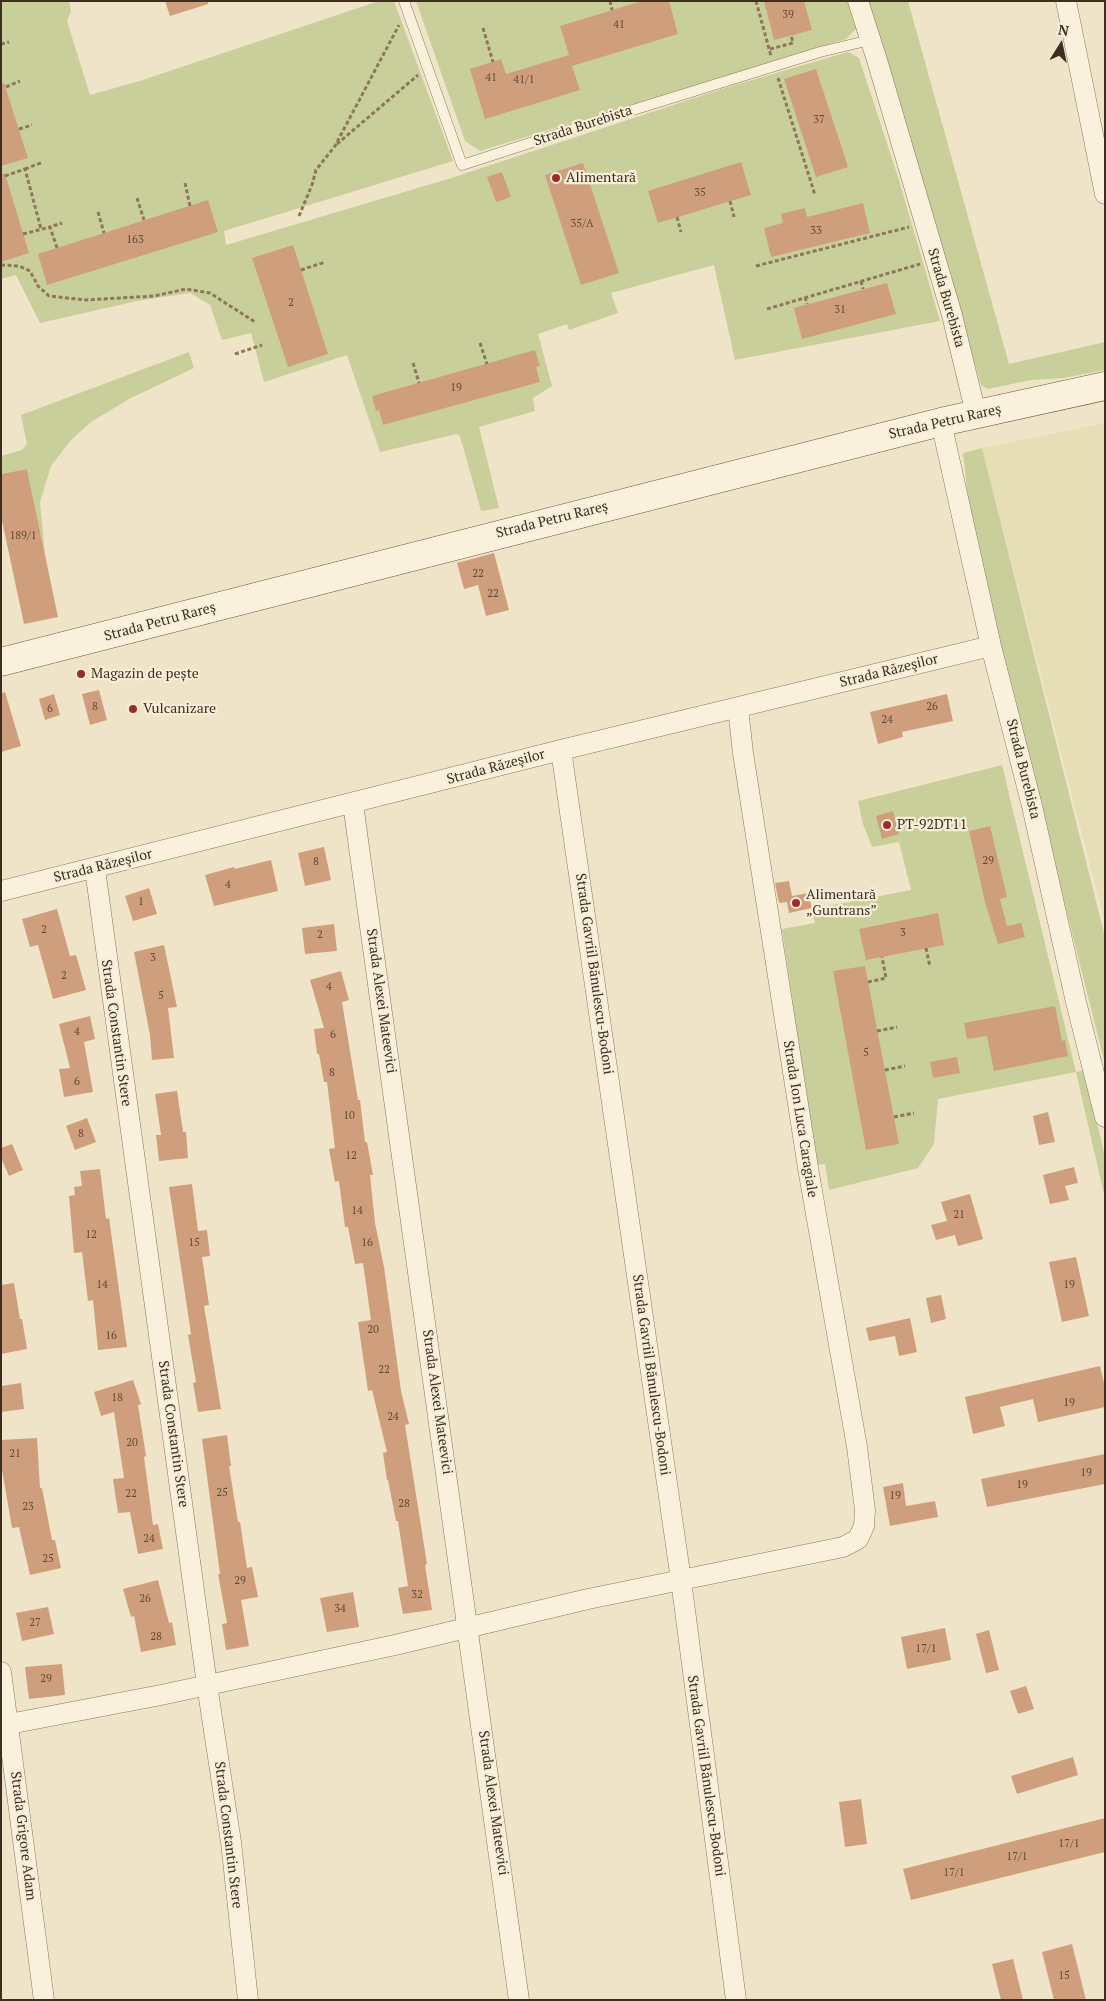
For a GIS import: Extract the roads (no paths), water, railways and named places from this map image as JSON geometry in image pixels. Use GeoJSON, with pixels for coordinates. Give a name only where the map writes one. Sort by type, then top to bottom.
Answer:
{"type":"FeatureCollection","features":[{"type":"Feature","properties":{"kind":"main road","name":"Strada Petru Rareș"},"geometry":{"type":"LineString","coordinates":[[1,662],[941,422],[1105,386]]}},
{"type":"Feature","properties":{"kind":"street","name":"Strada Burebista"},"geometry":{"type":"LineString","coordinates":[[858,1],[952,315],[976,414]]}},
{"type":"Feature","properties":{"kind":"street"},"geometry":{"type":"LineString","coordinates":[[1066,1],[1105,194]]}},
{"type":"Feature","properties":{"kind":"street","name":"Strada Burebista"},"geometry":{"type":"LineString","coordinates":[[941,422],[991,646],[1032,806],[1076,1002],[1105,1116]]}},
{"type":"Feature","properties":{"kind":"street","name":"Strada Răzeşilor"},"geometry":{"type":"LineString","coordinates":[[1,891],[95,869],[561,750],[991,646]]}},
{"type":"Feature","properties":{"kind":"street","name":"Strada Ion Luca Caragiale"},"geometry":{"type":"LineString","coordinates":[[681,1580],[843,1547],[856,1541],[862,1530],[864,1510],[857,1447],[806,1155],[743,753],[738,708]]}},
{"type":"Feature","properties":{"kind":"street","name":"Strada Gavriil Bănulescu-Bodoni"},"geometry":{"type":"LineString","coordinates":[[561,750],[681,1580],[736,2000]]}},
{"type":"Feature","properties":{"kind":"street","name":"Strada Alexei Mateevici"},"geometry":{"type":"LineString","coordinates":[[353,804],[520,2000]]}},
{"type":"Feature","properties":{"kind":"street","name":"Strada Constantin Stere"},"geometry":{"type":"LineString","coordinates":[[95,869],[206,1685],[231,1842],[248,2000]]}},
{"type":"Feature","properties":{"kind":"street"},"geometry":{"type":"LineString","coordinates":[[9,1724],[206,1685],[469,1628],[588,1599],[681,1580]]}},
{"type":"Feature","properties":{"kind":"street","name":"Strada Grigore Adam"},"geometry":{"type":"LineString","coordinates":[[1,1672],[44,2000]]}},
{"type":"Feature","properties":{"kind":"lane","name":"Strada Burebista"},"geometry":{"type":"LineString","coordinates":[[406,5],[462,165],[774,66],[870,40]]}},
{"type":"Feature","properties":{"kind":"place","name":"Alimentară"},"geometry":{"type":"Point","coordinates":[556,178]}},
{"type":"Feature","properties":{"kind":"place","name":"Magazin de pește"},"geometry":{"type":"Point","coordinates":[81,674]}},
{"type":"Feature","properties":{"kind":"place","name":"Vulcanizare"},"geometry":{"type":"Point","coordinates":[133,709]}},
{"type":"Feature","properties":{"kind":"place","name":"PT-92DT11"},"geometry":{"type":"Point","coordinates":[887,825]}},
{"type":"Feature","properties":{"kind":"place","name":"Alimentară „Guntrans”"},"geometry":{"type":"Point","coordinates":[796,903]}}]}
